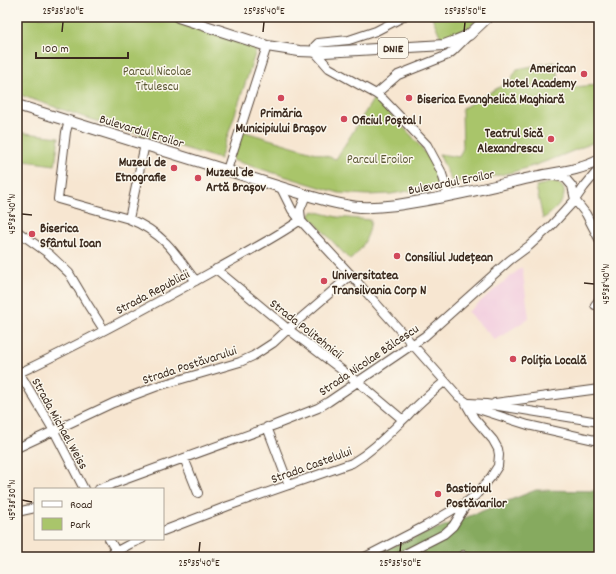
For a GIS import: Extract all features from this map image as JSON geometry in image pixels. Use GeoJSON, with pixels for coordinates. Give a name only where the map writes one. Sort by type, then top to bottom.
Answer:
{"type":"FeatureCollection","features":[{"type":"Feature","properties":{"kind":"main road","name":"DN1E"},"geometry":{"type":"LineString","coordinates":[[178,17],[267,46],[315,52],[444,45],[469,35],[488,17]]}},
{"type":"Feature","properties":{"kind":"main road","name":"Bulevardul Eroilor"},"geometry":{"type":"LineString","coordinates":[[17,105],[281,188],[336,203],[359,207],[398,205],[449,196],[572,169],[599,160]]}},
{"type":"Feature","properties":{"kind":"street"},"geometry":{"type":"LineString","coordinates":[[403,17],[369,34],[349,40],[318,44],[315,46],[315,52],[329,68],[383,99],[427,145],[441,171],[449,196]]}},
{"type":"Feature","properties":{"kind":"street"},"geometry":{"type":"LineString","coordinates":[[376,94],[398,75],[448,55],[469,35]]}},
{"type":"Feature","properties":{"kind":"street"},"geometry":{"type":"LineString","coordinates":[[227,170],[267,46]]}},
{"type":"Feature","properties":{"kind":"street"},"geometry":{"type":"LineString","coordinates":[[69,121],[66,132],[58,199],[136,222],[154,233],[167,244],[196,281]]}},
{"type":"Feature","properties":{"kind":"street"},"geometry":{"type":"LineString","coordinates":[[129,219],[145,144]]}},
{"type":"Feature","properties":{"kind":"street","name":"Strada Nicolae Bălcescu"},"geometry":{"type":"LineString","coordinates":[[102,488],[318,408],[425,336],[510,260],[558,220],[599,168]]}},
{"type":"Feature","properties":{"kind":"street"},"geometry":{"type":"LineString","coordinates":[[541,176],[556,176],[566,179],[572,186],[575,200],[586,214],[598,235]]}},
{"type":"Feature","properties":{"kind":"street"},"geometry":{"type":"LineString","coordinates":[[281,188],[298,222],[351,275],[444,382],[464,402],[474,418],[489,434],[496,444],[499,452],[498,466],[476,495],[427,525],[364,557]]}},
{"type":"Feature","properties":{"kind":"street"},"geometry":{"type":"LineString","coordinates":[[298,222],[300,210],[306,195]]}},
{"type":"Feature","properties":{"kind":"street","name":"Strada Republicii"},"geometry":{"type":"LineString","coordinates":[[18,372],[104,330],[196,281],[266,242],[298,222]]}},
{"type":"Feature","properties":{"kind":"street"},"geometry":{"type":"LineString","coordinates":[[17,231],[49,254],[69,273],[104,330]]}},
{"type":"Feature","properties":{"kind":"street","name":"Strada Politehnicii"},"geometry":{"type":"LineString","coordinates":[[216,269],[288,329],[357,382],[403,420]]}},
{"type":"Feature","properties":{"kind":"street","name":"Strada Postăvarului"},"geometry":{"type":"LineString","coordinates":[[17,448],[113,403],[158,386],[240,362],[262,351],[351,275]]}},
{"type":"Feature","properties":{"kind":"street","name":"Strada Michael Weiss"},"geometry":{"type":"LineString","coordinates":[[18,372],[54,431],[83,488]]}},
{"type":"Feature","properties":{"kind":"street","name":"Strada Castelului"},"geometry":{"type":"LineString","coordinates":[[164,531],[228,506],[352,463],[378,445],[444,382]]}},
{"type":"Feature","properties":{"kind":"street"},"geometry":{"type":"LineString","coordinates":[[486,404],[599,389]]}},
{"type":"Feature","properties":{"kind":"street"},"geometry":{"type":"LineString","coordinates":[[464,402],[486,404],[599,422]]}},
{"type":"Feature","properties":{"kind":"street"},"geometry":{"type":"LineString","coordinates":[[464,402],[475,408],[534,427],[599,441]]}},
{"type":"Feature","properties":{"kind":"street"},"geometry":{"type":"LineString","coordinates":[[267,428],[289,485]]}},
{"type":"Feature","properties":{"kind":"street"},"geometry":{"type":"LineString","coordinates":[[184,458],[198,493]]}},
{"type":"Feature","properties":{"kind":"street"},"geometry":{"type":"LineString","coordinates":[[399,557],[444,534],[454,526],[468,501]]}},
{"type":"Feature","properties":{"kind":"street"},"geometry":{"type":"LineString","coordinates":[[17,512],[34,508]]}},
{"type":"Feature","properties":{"kind":"street"},"geometry":{"type":"LineString","coordinates":[[109,540],[116,551]]}},
{"type":"Feature","properties":{"kind":"street"},"geometry":{"type":"LineString","coordinates":[[106,557],[140,540]]}},
{"type":"Feature","properties":{"kind":"shaded area"},"geometry":{"type":"Polygon","coordinates":[[[522,267],[529,318],[495,340],[468,312],[522,267]]]}},
{"type":"Feature","properties":{"kind":"green space","name":"Parcul Nicolae Titulescu"},"geometry":{"type":"Polygon","coordinates":[[[17,17],[162,17],[257,48],[220,159],[84,117],[17,94],[17,17]]]}},
{"type":"Feature","properties":{"kind":"green space"},"geometry":{"type":"Polygon","coordinates":[[[432,17],[481,17],[468,28],[452,37],[441,38],[432,17]]]}},
{"type":"Feature","properties":{"kind":"green space"},"geometry":{"type":"Polygon","coordinates":[[[554,62],[562,88],[597,85],[595,135],[599,135],[599,140],[546,162],[524,169],[483,178],[452,182],[439,154],[459,157],[463,148],[463,108],[510,81],[517,69],[554,62]]]}},
{"type":"Feature","properties":{"kind":"green space","name":"Parcul Eroilor"},"geometry":{"type":"Polygon","coordinates":[[[374,98],[411,135],[427,155],[435,169],[436,177],[442,187],[432,187],[391,194],[367,195],[339,193],[232,160],[242,131],[336,159],[374,98]]]}},
{"type":"Feature","properties":{"kind":"green space"},"geometry":{"type":"Polygon","coordinates":[[[17,132],[59,137],[55,165],[17,160],[17,132]]]}},
{"type":"Feature","properties":{"kind":"green space"},"geometry":{"type":"Polygon","coordinates":[[[553,182],[561,186],[563,189],[563,199],[551,213],[543,219],[536,186],[553,182]]]}},
{"type":"Feature","properties":{"kind":"green space"},"geometry":{"type":"Polygon","coordinates":[[[313,211],[337,217],[371,220],[365,242],[350,260],[309,216],[313,211]]]}},
{"type":"Feature","properties":{"kind":"green space"},"geometry":{"type":"Polygon","coordinates":[[[536,490],[599,491],[599,557],[365,557],[536,490]]]}},
{"type":"Feature","properties":{"kind":"place","name":"American Hotel Academy"},"geometry":{"type":"Point","coordinates":[584,74]}},
{"type":"Feature","properties":{"kind":"place","name":"Primăria Municipiului Brașov"},"geometry":{"type":"Point","coordinates":[281,98]}},
{"type":"Feature","properties":{"kind":"place","name":"Biserica Evanghelică Maghiară"},"geometry":{"type":"Point","coordinates":[409,98]}},
{"type":"Feature","properties":{"kind":"place","name":"Oficiul Poștal 1"},"geometry":{"type":"Point","coordinates":[344,119]}},
{"type":"Feature","properties":{"kind":"place","name":"Teatrul Sică Alexandrescu"},"geometry":{"type":"Point","coordinates":[551,139]}},
{"type":"Feature","properties":{"kind":"place","name":"Muzeul de Etnografie"},"geometry":{"type":"Point","coordinates":[174,168]}},
{"type":"Feature","properties":{"kind":"place","name":"Muzeul de Artă Brașov"},"geometry":{"type":"Point","coordinates":[198,178]}},
{"type":"Feature","properties":{"kind":"place","name":"Biserica Sfântul Ioan"},"geometry":{"type":"Point","coordinates":[32,234]}},
{"type":"Feature","properties":{"kind":"place","name":"Consiliul Județean"},"geometry":{"type":"Point","coordinates":[397,256]}},
{"type":"Feature","properties":{"kind":"place","name":"Universitatea Transilvania Corp N"},"geometry":{"type":"Point","coordinates":[324,281]}},
{"type":"Feature","properties":{"kind":"place","name":"Poliția Locală"},"geometry":{"type":"Point","coordinates":[513,359]}},
{"type":"Feature","properties":{"kind":"place","name":"Bastionul Postăvarilor"},"geometry":{"type":"Point","coordinates":[438,494]}}]}
